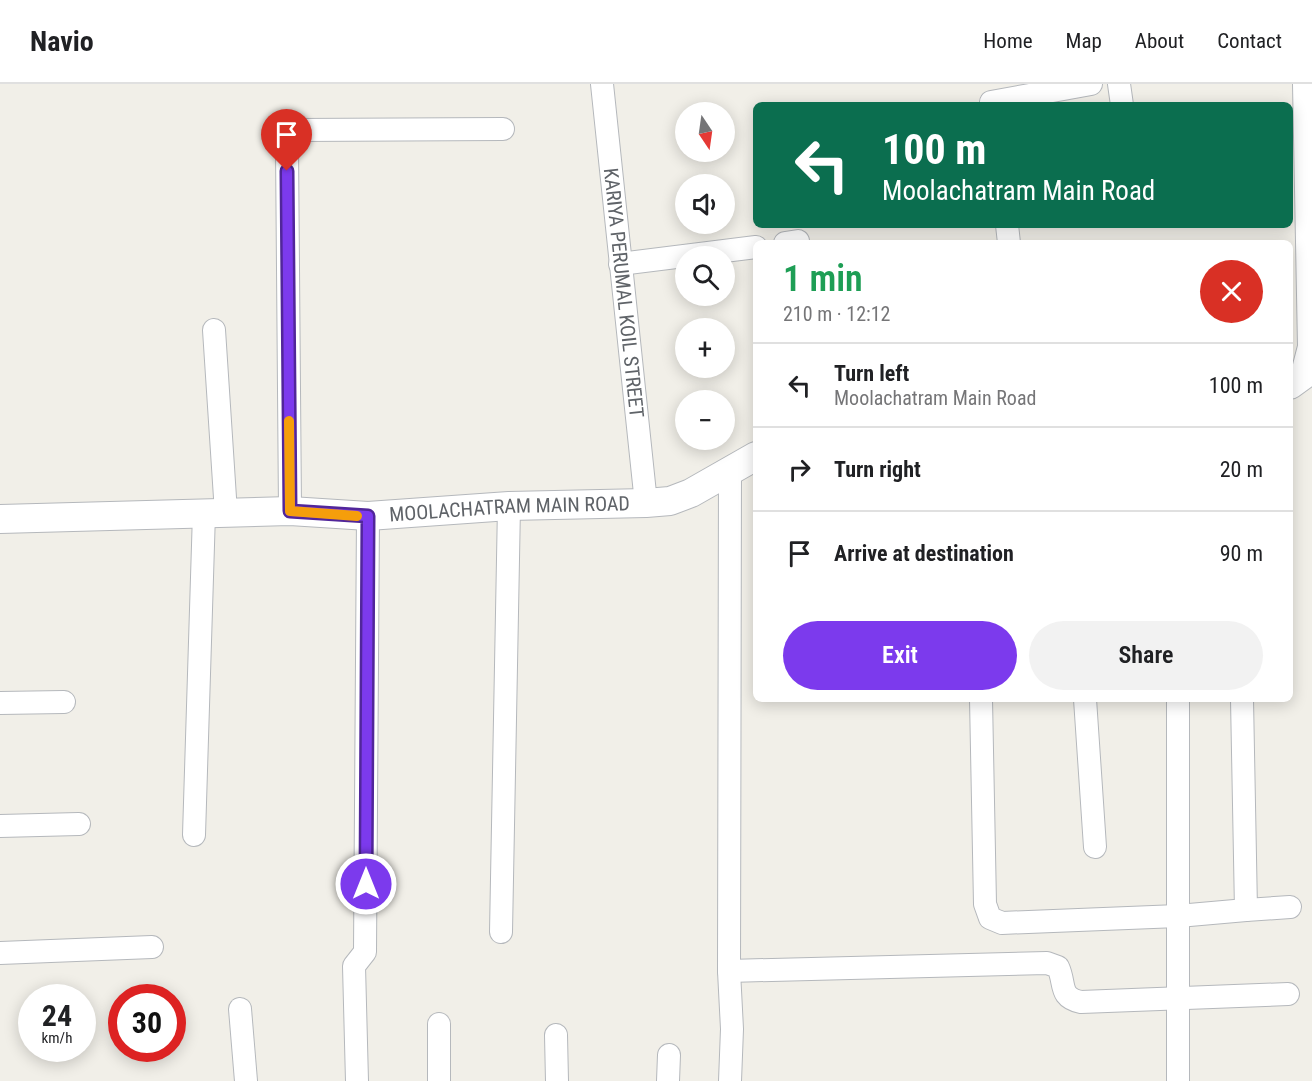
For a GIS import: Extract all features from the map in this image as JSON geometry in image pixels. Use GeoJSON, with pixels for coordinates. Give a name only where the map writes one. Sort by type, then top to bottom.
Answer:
{"type":"FeatureCollection","features":[{"type":"Feature","properties":{"kind":"street","name":"KARIYA PERUMAL KOIL STREET"},"geometry":{"type":"LineString","coordinates":[[602,84],[646,503]]}},
{"type":"Feature","properties":{"kind":"street"},"geometry":{"type":"LineString","coordinates":[[990,97],[1091,84]]}},
{"type":"Feature","properties":{"kind":"street"},"geometry":{"type":"LineString","coordinates":[[1119,84],[1122,102]]}},
{"type":"Feature","properties":{"kind":"street"},"geometry":{"type":"LineString","coordinates":[[1293,383],[1305,374],[1312,347],[1308,84]]}},
{"type":"Feature","properties":{"kind":"street"},"geometry":{"type":"LineString","coordinates":[[290,511],[286,147],[289,136],[297,130],[503,129]]}},
{"type":"Feature","properties":{"kind":"street"},"geometry":{"type":"LineString","coordinates":[[620,264],[753,247]]}},
{"type":"Feature","properties":{"kind":"street"},"geometry":{"type":"LineString","coordinates":[[194,835],[215,513],[214,330]]}},
{"type":"Feature","properties":{"kind":"street","name":"MOOLACHATRAM MAIN ROAD"},"geometry":{"type":"LineString","coordinates":[[0,519],[290,511],[368,516],[509,506],[646,503],[670,501],[692,494],[753,458]]}},
{"type":"Feature","properties":{"kind":"street"},"geometry":{"type":"LineString","coordinates":[[730,470],[729,971],[732,1029],[730,1081]]}},
{"type":"Feature","properties":{"kind":"street"},"geometry":{"type":"LineString","coordinates":[[501,932],[509,506]]}},
{"type":"Feature","properties":{"kind":"street"},"geometry":{"type":"LineString","coordinates":[[357,1081],[354,966],[365,952],[368,516]]}},
{"type":"Feature","properties":{"kind":"street"},"geometry":{"type":"LineString","coordinates":[[0,703],[64,702]]}},
{"type":"Feature","properties":{"kind":"street"},"geometry":{"type":"LineString","coordinates":[[981,702],[985,904],[990,918],[1002,923],[1178,916],[1290,907]]}},
{"type":"Feature","properties":{"kind":"street"},"geometry":{"type":"LineString","coordinates":[[1085,702],[1095,847]]}},
{"type":"Feature","properties":{"kind":"street"},"geometry":{"type":"LineString","coordinates":[[1178,702],[1178,1081]]}},
{"type":"Feature","properties":{"kind":"street"},"geometry":{"type":"LineString","coordinates":[[1242,702],[1246,910]]}},
{"type":"Feature","properties":{"kind":"street"},"geometry":{"type":"LineString","coordinates":[[0,826],[79,824]]}},
{"type":"Feature","properties":{"kind":"street"},"geometry":{"type":"LineString","coordinates":[[0,953],[152,947]]}},
{"type":"Feature","properties":{"kind":"street"},"geometry":{"type":"LineString","coordinates":[[729,971],[1047,963],[1058,967],[1065,994],[1071,1000],[1081,1002],[1288,994]]}},
{"type":"Feature","properties":{"kind":"street"},"geometry":{"type":"LineString","coordinates":[[240,1009],[246,1081]]}},
{"type":"Feature","properties":{"kind":"street"},"geometry":{"type":"LineString","coordinates":[[439,1024],[440,1081]]}},
{"type":"Feature","properties":{"kind":"street"},"geometry":{"type":"LineString","coordinates":[[556,1035],[557,1081]]}},
{"type":"Feature","properties":{"kind":"street"},"geometry":{"type":"LineString","coordinates":[[669,1055],[669,1081]]}},
{"type":"Feature","properties":{"kind":"slow traffic"},"geometry":{"type":"LineString","coordinates":[[289,421],[290,511],[357,516]]}},
{"type":"Feature","properties":{"kind":"route"},"geometry":{"type":"LineString","coordinates":[[287,171],[290,511],[368,516],[366,884]]}}]}
